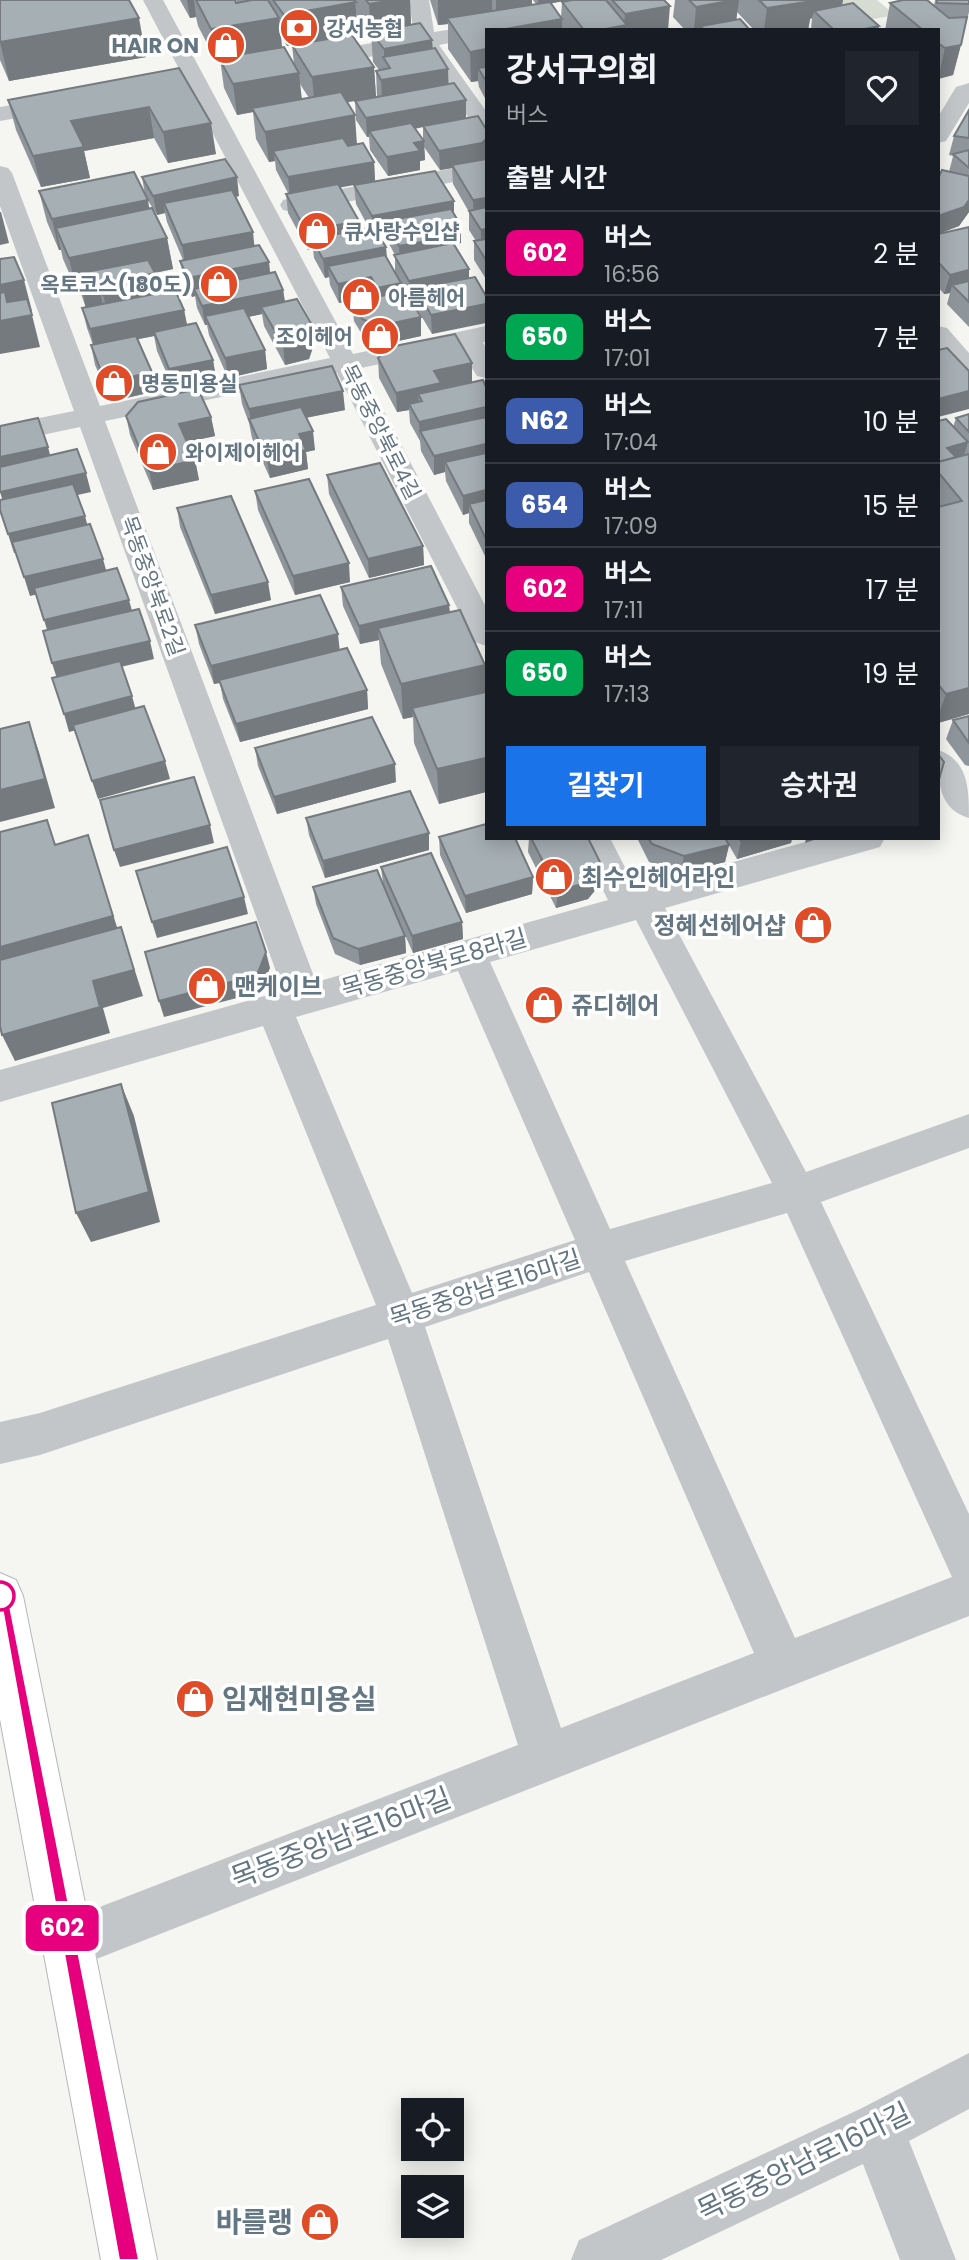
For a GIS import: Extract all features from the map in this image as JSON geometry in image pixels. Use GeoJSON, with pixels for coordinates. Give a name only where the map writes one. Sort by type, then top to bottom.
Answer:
{"type":"FeatureCollection","features":[{"type":"Feature","properties":{"kind":"main road"},"geometry":{"type":"LineString","coordinates":[[0,1596],[129,2260]]}},
{"type":"Feature","properties":{"kind":"street","name":"목동중앙북로4길"},"geometry":{"type":"LineString","coordinates":[[153,0],[345,363],[474,584],[485,631]]}},
{"type":"Feature","properties":{"kind":"street"},"geometry":{"type":"LineString","coordinates":[[419,0],[425,41],[485,125]]}},
{"type":"Feature","properties":{"kind":"street"},"geometry":{"type":"LineString","coordinates":[[291,64],[485,30]]}},
{"type":"Feature","properties":{"kind":"street"},"geometry":{"type":"LineString","coordinates":[[171,84],[224,75]]}},
{"type":"Feature","properties":{"kind":"street"},"geometry":{"type":"LineString","coordinates":[[940,133],[967,91],[941,89]]}},
{"type":"Feature","properties":{"kind":"street"},"geometry":{"type":"LineString","coordinates":[[0,114],[79,100]]}},
{"type":"Feature","properties":{"kind":"street"},"geometry":{"type":"LineString","coordinates":[[266,210],[485,169]]}},
{"type":"Feature","properties":{"kind":"street","name":"목동중앙북로2길"},"geometry":{"type":"LineString","coordinates":[[0,173],[90,416],[290,1004],[401,1316],[547,1759]]}},
{"type":"Feature","properties":{"kind":"street"},"geometry":{"type":"LineString","coordinates":[[0,435],[477,336],[485,366]]}},
{"type":"Feature","properties":{"kind":"street"},"geometry":{"type":"LineString","coordinates":[[940,336],[969,369]]}},
{"type":"Feature","properties":{"kind":"street"},"geometry":{"type":"LineString","coordinates":[[940,765],[969,808],[940,818]]}},
{"type":"Feature","properties":{"kind":"street"},"geometry":{"type":"LineString","coordinates":[[594,840],[636,904],[797,1194],[969,1564]]}},
{"type":"Feature","properties":{"kind":"street","name":"목동중앙북로8라길"},"geometry":{"type":"LineString","coordinates":[[0,1086],[861,840]]}},
{"type":"Feature","properties":{"kind":"street"},"geometry":{"type":"LineString","coordinates":[[468,953],[784,1667]]}},
{"type":"Feature","properties":{"kind":"street","name":"목동중앙남로16마길"},"geometry":{"type":"LineString","coordinates":[[0,1443],[40,1434],[601,1250],[797,1194],[969,1131]]}},
{"type":"Feature","properties":{"kind":"street","name":"목동중앙남로16마길"},"geometry":{"type":"LineString","coordinates":[[66,1945],[969,1593]]}},
{"type":"Feature","properties":{"kind":"street","name":"목동중앙남로16마길"},"geometry":{"type":"LineString","coordinates":[[599,2260],[877,2129],[969,2080]]}},
{"type":"Feature","properties":{"kind":"street"},"geometry":{"type":"LineString","coordinates":[[877,2129],[929,2260]]}},
{"type":"Feature","properties":{"kind":"shaded area"},"geometry":{"type":"Polygon","coordinates":[[[834,0],[877,0],[895,15],[858,22],[834,0]]]}},
{"type":"Feature","properties":{"kind":"building"},"geometry":{"type":"Polygon","coordinates":[[[0,0],[129,0],[139,18],[0,42],[0,0]]]}},
{"type":"Feature","properties":{"kind":"building"},"geometry":{"type":"Polygon","coordinates":[[[196,0],[235,0],[236,3],[268,0],[279,18],[211,29],[196,0]]]}},
{"type":"Feature","properties":{"kind":"building"},"geometry":{"type":"Polygon","coordinates":[[[273,0],[354,0],[356,2],[284,15],[273,0]]]}},
{"type":"Feature","properties":{"kind":"building"},"geometry":{"type":"Polygon","coordinates":[[[366,0],[393,0],[369,4],[366,0]]]}},
{"type":"Feature","properties":{"kind":"building"},"geometry":{"type":"Polygon","coordinates":[[[606,0],[627,25],[582,28],[562,2],[606,0]]]}},
{"type":"Feature","properties":{"kind":"building"},"geometry":{"type":"Polygon","coordinates":[[[612,0],[664,0],[670,6],[625,14],[612,0]]]}},
{"type":"Feature","properties":{"kind":"building"},"geometry":{"type":"Polygon","coordinates":[[[689,0],[734,0],[696,7],[689,0]]]}},
{"type":"Feature","properties":{"kind":"building"},"geometry":{"type":"Polygon","coordinates":[[[759,0],[812,0],[813,1],[767,8],[759,0]]]}},
{"type":"Feature","properties":{"kind":"building"},"geometry":{"type":"Polygon","coordinates":[[[927,0],[949,18],[967,17],[961,45],[945,48],[940,44],[940,28],[921,28],[890,3],[927,0]]]}},
{"type":"Feature","properties":{"kind":"building"},"geometry":{"type":"Polygon","coordinates":[[[937,0],[969,0],[969,4],[937,3],[937,0]]]}},
{"type":"Feature","properties":{"kind":"building"},"geometry":{"type":"Polygon","coordinates":[[[550,2],[562,19],[511,28],[485,28],[485,49],[470,52],[447,18],[550,2]]]}},
{"type":"Feature","properties":{"kind":"building"},"geometry":{"type":"Polygon","coordinates":[[[853,3],[879,26],[832,28],[814,11],[853,3]]]}},
{"type":"Feature","properties":{"kind":"building"},"geometry":{"type":"Polygon","coordinates":[[[740,19],[748,28],[702,28],[701,26],[740,19]]]}},
{"type":"Feature","properties":{"kind":"building"},"geometry":{"type":"Polygon","coordinates":[[[420,23],[432,40],[384,49],[371,32],[420,23]]]}},
{"type":"Feature","properties":{"kind":"building"},"geometry":{"type":"Polygon","coordinates":[[[352,35],[374,67],[312,77],[292,45],[352,35]]]}},
{"type":"Feature","properties":{"kind":"building"},"geometry":{"type":"Polygon","coordinates":[[[284,47],[299,73],[233,84],[219,58],[284,47]]]}},
{"type":"Feature","properties":{"kind":"building"},"geometry":{"type":"Polygon","coordinates":[[[435,48],[448,69],[381,80],[376,71],[390,68],[383,57],[435,48]]]}},
{"type":"Feature","properties":{"kind":"building"},"geometry":{"type":"Polygon","coordinates":[[[485,67],[485,79],[478,68],[485,67]]]}},
{"type":"Feature","properties":{"kind":"building"},"geometry":{"type":"Polygon","coordinates":[[[179,68],[211,123],[163,132],[149,107],[71,121],[84,147],[33,156],[8,100],[179,68]]]}},
{"type":"Feature","properties":{"kind":"building"},"geometry":{"type":"Polygon","coordinates":[[[454,83],[466,100],[366,118],[355,101],[454,83]]]}},
{"type":"Feature","properties":{"kind":"building"},"geometry":{"type":"Polygon","coordinates":[[[341,92],[355,115],[265,132],[252,108],[341,92]]]}},
{"type":"Feature","properties":{"kind":"building"},"geometry":{"type":"Polygon","coordinates":[[[969,110],[969,138],[954,136],[969,110]]]}},
{"type":"Feature","properties":{"kind":"building"},"geometry":{"type":"Polygon","coordinates":[[[478,116],[485,127],[485,140],[482,143],[439,151],[423,126],[478,116]]]}},
{"type":"Feature","properties":{"kind":"building"},"geometry":{"type":"Polygon","coordinates":[[[411,123],[424,141],[414,143],[420,151],[387,157],[369,131],[411,123]]]}},
{"type":"Feature","properties":{"kind":"building"},"geometry":{"type":"Polygon","coordinates":[[[343,138],[348,146],[363,143],[374,162],[288,177],[273,151],[343,138]]]}},
{"type":"Feature","properties":{"kind":"building"},"geometry":{"type":"Polygon","coordinates":[[[969,150],[969,168],[953,154],[969,150]]]}},
{"type":"Feature","properties":{"kind":"building"},"geometry":{"type":"Polygon","coordinates":[[[225,159],[237,177],[153,196],[142,177],[225,159]]]}},
{"type":"Feature","properties":{"kind":"building"},"geometry":{"type":"Polygon","coordinates":[[[485,159],[485,198],[473,200],[452,165],[485,159]]]}},
{"type":"Feature","properties":{"kind":"building"},"geometry":{"type":"Polygon","coordinates":[[[942,170],[969,176],[969,200],[964,207],[940,215],[942,170]]]}},
{"type":"Feature","properties":{"kind":"building"},"geometry":{"type":"Polygon","coordinates":[[[435,171],[454,201],[372,216],[354,185],[435,171]]]}},
{"type":"Feature","properties":{"kind":"building"},"geometry":{"type":"Polygon","coordinates":[[[134,172],[148,200],[52,219],[39,191],[134,172]]]}},
{"type":"Feature","properties":{"kind":"building"},"geometry":{"type":"Polygon","coordinates":[[[338,184],[359,221],[306,231],[286,194],[338,184]]]}},
{"type":"Feature","properties":{"kind":"building"},"geometry":{"type":"Polygon","coordinates":[[[232,190],[253,232],[182,245],[164,203],[232,190]]]}},
{"type":"Feature","properties":{"kind":"building"},"geometry":{"type":"Polygon","coordinates":[[[485,207],[485,229],[481,230],[469,211],[485,207]]]}},
{"type":"Feature","properties":{"kind":"building"},"geometry":{"type":"Polygon","coordinates":[[[152,208],[167,238],[69,258],[56,228],[152,208]]]}},
{"type":"Feature","properties":{"kind":"building"},"geometry":{"type":"Polygon","coordinates":[[[451,209],[460,224],[443,227],[449,237],[399,246],[386,221],[451,209]]]}},
{"type":"Feature","properties":{"kind":"building"},"geometry":{"type":"Polygon","coordinates":[[[374,227],[386,247],[323,259],[312,239],[374,227]]]}},
{"type":"Feature","properties":{"kind":"building"},"geometry":{"type":"Polygon","coordinates":[[[969,227],[969,270],[950,275],[940,264],[940,234],[969,227]]]}},
{"type":"Feature","properties":{"kind":"building"},"geometry":{"type":"Polygon","coordinates":[[[485,239],[485,258],[474,241],[485,239]]]}},
{"type":"Feature","properties":{"kind":"building"},"geometry":{"type":"Polygon","coordinates":[[[453,243],[469,269],[409,281],[394,255],[453,243]]]}},
{"type":"Feature","properties":{"kind":"building"},"geometry":{"type":"Polygon","coordinates":[[[259,245],[269,262],[188,278],[180,261],[259,245]]]}},
{"type":"Feature","properties":{"kind":"building"},"geometry":{"type":"Polygon","coordinates":[[[385,255],[401,283],[377,288],[371,277],[338,284],[328,266],[385,255]]]}},
{"type":"Feature","properties":{"kind":"building"},"geometry":{"type":"Polygon","coordinates":[[[14,257],[24,280],[0,285],[0,259],[14,257]]]}},
{"type":"Feature","properties":{"kind":"building"},"geometry":{"type":"Polygon","coordinates":[[[148,260],[155,273],[137,277],[142,288],[103,295],[99,286],[82,289],[76,274],[148,260]]]}},
{"type":"Feature","properties":{"kind":"building"},"geometry":{"type":"Polygon","coordinates":[[[275,272],[283,290],[202,306],[194,289],[275,272]]]}},
{"type":"Feature","properties":{"kind":"building"},"geometry":{"type":"Polygon","coordinates":[[[475,277],[485,294],[485,304],[431,315],[416,288],[475,277]]]}},
{"type":"Feature","properties":{"kind":"building"},"geometry":{"type":"Polygon","coordinates":[[[969,281],[969,302],[952,285],[969,281]]]}},
{"type":"Feature","properties":{"kind":"building"},"geometry":{"type":"Polygon","coordinates":[[[175,290],[184,310],[90,329],[82,308],[175,290]]]}},
{"type":"Feature","properties":{"kind":"building"},"geometry":{"type":"Polygon","coordinates":[[[405,291],[421,317],[379,326],[362,319],[352,302],[405,291]]]}},
{"type":"Feature","properties":{"kind":"building"},"geometry":{"type":"Polygon","coordinates":[[[5,292],[7,302],[27,299],[32,315],[0,321],[0,293],[5,292]]]}},
{"type":"Feature","properties":{"kind":"building"},"geometry":{"type":"Polygon","coordinates":[[[297,299],[312,325],[307,340],[283,345],[261,307],[297,299]]]}},
{"type":"Feature","properties":{"kind":"building"},"geometry":{"type":"Polygon","coordinates":[[[244,308],[265,350],[225,358],[205,316],[244,308]]]}},
{"type":"Feature","properties":{"kind":"building"},"geometry":{"type":"Polygon","coordinates":[[[196,323],[213,360],[169,369],[154,332],[196,323]]]}},
{"type":"Feature","properties":{"kind":"building"},"geometry":{"type":"Polygon","coordinates":[[[455,334],[472,363],[434,371],[441,383],[396,393],[378,358],[390,347],[455,334]]]}},
{"type":"Feature","properties":{"kind":"building"},"geometry":{"type":"Polygon","coordinates":[[[136,336],[152,372],[118,380],[101,371],[91,345],[136,336]]]}},
{"type":"Feature","properties":{"kind":"building"},"geometry":{"type":"Polygon","coordinates":[[[947,348],[969,371],[969,391],[940,398],[940,350],[947,348]]]}},
{"type":"Feature","properties":{"kind":"building"},"geometry":{"type":"Polygon","coordinates":[[[332,366],[343,391],[249,409],[239,385],[332,366]]]}},
{"type":"Feature","properties":{"kind":"building"},"geometry":{"type":"Polygon","coordinates":[[[483,380],[485,407],[419,422],[409,404],[422,401],[418,394],[483,380]]]}},
{"type":"Feature","properties":{"kind":"building"},"geometry":{"type":"Polygon","coordinates":[[[198,389],[211,417],[179,424],[195,460],[149,471],[126,416],[138,402],[198,389]]]}},
{"type":"Feature","properties":{"kind":"building"},"geometry":{"type":"Polygon","coordinates":[[[301,407],[313,431],[299,434],[306,450],[267,459],[249,419],[301,407]]]}},
{"type":"Feature","properties":{"kind":"building"},"geometry":{"type":"Polygon","coordinates":[[[969,414],[969,432],[956,418],[969,414]]]}},
{"type":"Feature","properties":{"kind":"building"},"geometry":{"type":"Polygon","coordinates":[[[485,417],[485,444],[434,456],[420,431],[485,417]]]}},
{"type":"Feature","properties":{"kind":"building"},"geometry":{"type":"Polygon","coordinates":[[[38,418],[48,447],[0,457],[0,426],[38,418]]]}},
{"type":"Feature","properties":{"kind":"building"},"geometry":{"type":"Polygon","coordinates":[[[946,419],[968,442],[947,448],[956,457],[940,461],[940,420],[946,419]]]}},
{"type":"Feature","properties":{"kind":"building"},"geometry":{"type":"Polygon","coordinates":[[[77,449],[86,473],[0,492],[0,467],[77,449]]]}},
{"type":"Feature","properties":{"kind":"building"},"geometry":{"type":"Polygon","coordinates":[[[485,453],[485,490],[463,496],[445,462],[485,453]]]}},
{"type":"Feature","properties":{"kind":"building"},"geometry":{"type":"Polygon","coordinates":[[[969,454],[969,688],[946,694],[940,686],[940,506],[962,501],[940,474],[940,461],[969,454]]]}},
{"type":"Feature","properties":{"kind":"building"},"geometry":{"type":"Polygon","coordinates":[[[380,463],[423,546],[368,559],[327,475],[380,463]]]}},
{"type":"Feature","properties":{"kind":"building"},"geometry":{"type":"Polygon","coordinates":[[[309,479],[349,563],[293,576],[255,491],[309,479]]]}},
{"type":"Feature","properties":{"kind":"building"},"geometry":{"type":"Polygon","coordinates":[[[73,484],[85,516],[8,534],[0,510],[0,500],[73,484]]]}},
{"type":"Feature","properties":{"kind":"building"},"geometry":{"type":"Polygon","coordinates":[[[231,496],[268,582],[211,595],[177,508],[231,496]]]}},
{"type":"Feature","properties":{"kind":"building"},"geometry":{"type":"Polygon","coordinates":[[[485,500],[485,537],[469,504],[485,500]]]}},
{"type":"Feature","properties":{"kind":"building"},"geometry":{"type":"Polygon","coordinates":[[[90,524],[103,559],[24,577],[12,542],[90,524]]]}},
{"type":"Feature","properties":{"kind":"building"},"geometry":{"type":"Polygon","coordinates":[[[431,566],[449,605],[359,626],[341,587],[431,566]]]}},
{"type":"Feature","properties":{"kind":"building"},"geometry":{"type":"Polygon","coordinates":[[[117,568],[129,600],[44,620],[34,588],[117,568]]]}},
{"type":"Feature","properties":{"kind":"building"},"geometry":{"type":"Polygon","coordinates":[[[320,595],[338,634],[211,666],[195,625],[320,595]]]}},
{"type":"Feature","properties":{"kind":"building"},"geometry":{"type":"Polygon","coordinates":[[[139,609],[150,641],[52,663],[43,631],[139,609]]]}},
{"type":"Feature","properties":{"kind":"building"},"geometry":{"type":"Polygon","coordinates":[[[460,610],[485,665],[401,684],[378,628],[460,610]]]}},
{"type":"Feature","properties":{"kind":"building"},"geometry":{"type":"Polygon","coordinates":[[[347,648],[367,690],[236,724],[219,680],[347,648]]]}},
{"type":"Feature","properties":{"kind":"building"},"geometry":{"type":"Polygon","coordinates":[[[120,661],[132,696],[64,714],[52,678],[120,661]]]}},
{"type":"Feature","properties":{"kind":"building"},"geometry":{"type":"Polygon","coordinates":[[[485,692],[485,758],[437,769],[412,708],[485,692]]]}},
{"type":"Feature","properties":{"kind":"building"},"geometry":{"type":"Polygon","coordinates":[[[144,706],[165,761],[92,781],[73,725],[144,706]]]}},
{"type":"Feature","properties":{"kind":"building"},"geometry":{"type":"Polygon","coordinates":[[[969,716],[969,743],[953,720],[969,716]]]}},
{"type":"Feature","properties":{"kind":"building"},"geometry":{"type":"Polygon","coordinates":[[[372,717],[395,764],[274,797],[255,748],[372,717]]]}},
{"type":"Feature","properties":{"kind":"building"},"geometry":{"type":"Polygon","coordinates":[[[29,722],[45,779],[0,790],[0,729],[29,722]]]}},
{"type":"Feature","properties":{"kind":"building"},"geometry":{"type":"Polygon","coordinates":[[[940,757],[944,762],[940,776],[940,757]]]}},
{"type":"Feature","properties":{"kind":"building"},"geometry":{"type":"Polygon","coordinates":[[[194,777],[210,825],[114,850],[100,800],[194,777]]]}},
{"type":"Feature","properties":{"kind":"building"},"geometry":{"type":"Polygon","coordinates":[[[410,791],[429,833],[323,861],[306,818],[410,791]]]}},
{"type":"Feature","properties":{"kind":"building"},"geometry":{"type":"Polygon","coordinates":[[[47,820],[55,845],[88,835],[113,916],[0,947],[0,832],[47,820]]]}},
{"type":"Feature","properties":{"kind":"building"},"geometry":{"type":"Polygon","coordinates":[[[485,824],[485,840],[516,840],[533,877],[465,896],[439,837],[485,824]]]}},
{"type":"Feature","properties":{"kind":"building"},"geometry":{"type":"Polygon","coordinates":[[[532,840],[589,840],[602,866],[589,882],[558,891],[532,840]]]}},
{"type":"Feature","properties":{"kind":"building"},"geometry":{"type":"Polygon","coordinates":[[[649,840],[726,840],[729,845],[684,856],[652,844],[649,840]]]}},
{"type":"Feature","properties":{"kind":"building"},"geometry":{"type":"Polygon","coordinates":[[[227,847],[244,897],[152,922],[136,871],[227,847]]]}},
{"type":"Feature","properties":{"kind":"building"},"geometry":{"type":"Polygon","coordinates":[[[431,853],[462,922],[412,936],[381,867],[431,853]]]}},
{"type":"Feature","properties":{"kind":"building"},"geometry":{"type":"Polygon","coordinates":[[[377,870],[405,936],[358,949],[333,938],[313,887],[377,870]]]}},
{"type":"Feature","properties":{"kind":"building"},"geometry":{"type":"Polygon","coordinates":[[[256,922],[266,952],[257,975],[159,1001],[145,952],[256,922]]]}},
{"type":"Feature","properties":{"kind":"building"},"geometry":{"type":"Polygon","coordinates":[[[121,927],[134,970],[93,981],[100,1007],[2,1035],[0,960],[121,927]]]}},
{"type":"Feature","properties":{"kind":"building"},"geometry":{"type":"Polygon","coordinates":[[[121,1084],[149,1192],[76,1213],[52,1103],[121,1084]]]}},
{"type":"Feature","properties":{"kind":"bus line","name":"602"},"geometry":{"type":"LineString","coordinates":[[0,1596],[129,2260]]}},
{"type":"Feature","properties":{"kind":"place","name":"강서농협"},"geometry":{"type":"Point","coordinates":[299,28]}},
{"type":"Feature","properties":{"kind":"place","name":"HAIR ON"},"geometry":{"type":"Point","coordinates":[226,45]}},
{"type":"Feature","properties":{"kind":"place","name":"큐사랑수인샵"},"geometry":{"type":"Point","coordinates":[317,231]}},
{"type":"Feature","properties":{"kind":"place","name":"옥토코스(180도)"},"geometry":{"type":"Point","coordinates":[219,284]}},
{"type":"Feature","properties":{"kind":"place","name":"아름헤어"},"geometry":{"type":"Point","coordinates":[361,297]}},
{"type":"Feature","properties":{"kind":"place","name":"조이헤어"},"geometry":{"type":"Point","coordinates":[380,336]}},
{"type":"Feature","properties":{"kind":"place","name":"명동미용실"},"geometry":{"type":"Point","coordinates":[114,383]}},
{"type":"Feature","properties":{"kind":"place","name":"와이제이헤어"},"geometry":{"type":"Point","coordinates":[158,452]}},
{"type":"Feature","properties":{"kind":"place","name":"최수인헤어라인"},"geometry":{"type":"Point","coordinates":[554,877]}},
{"type":"Feature","properties":{"kind":"place","name":"정혜선헤어샵"},"geometry":{"type":"Point","coordinates":[813,925]}},
{"type":"Feature","properties":{"kind":"place","name":"맨케이브"},"geometry":{"type":"Point","coordinates":[207,986]}},
{"type":"Feature","properties":{"kind":"place","name":"쥬디헤어"},"geometry":{"type":"Point","coordinates":[544,1005]}},
{"type":"Feature","properties":{"kind":"place","name":"임재현미용실"},"geometry":{"type":"Point","coordinates":[195,1699]}},
{"type":"Feature","properties":{"kind":"place","name":"바를랭"},"geometry":{"type":"Point","coordinates":[320,2222]}}]}
